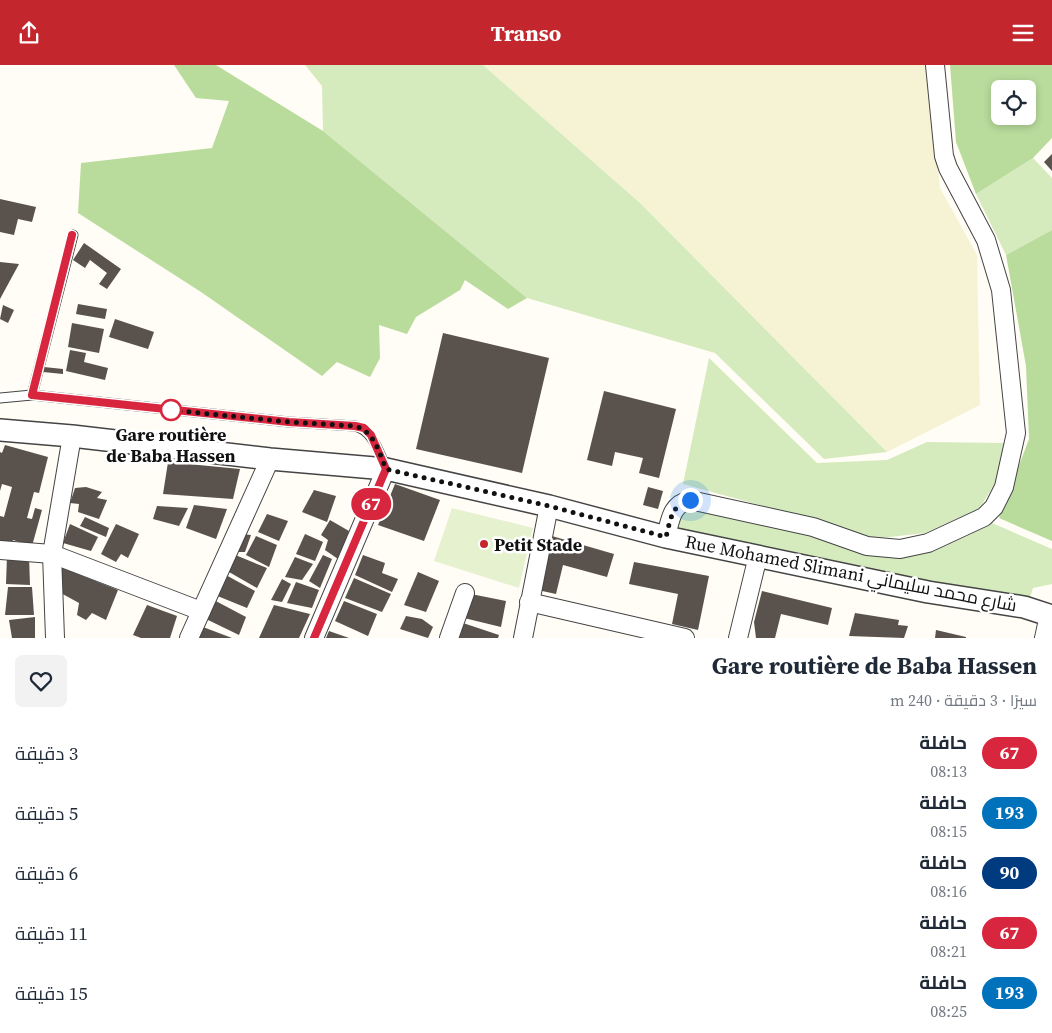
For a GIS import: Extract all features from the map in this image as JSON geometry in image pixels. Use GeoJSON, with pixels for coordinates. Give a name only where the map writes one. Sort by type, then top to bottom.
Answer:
{"type":"FeatureCollection","features":[{"type":"Feature","properties":{"kind":"street"},"geometry":{"type":"LineString","coordinates":[[666,537],[673,511],[680,504],[690,500],[822,529],[868,546],[900,549],[928,543],[984,517],[1000,498],[1015,444],[1016,422],[1007,361],[1001,290],[986,240],[948,168],[944,150],[935,65]]}},
{"type":"Feature","properties":{"kind":"street","name":"Rue Mohamed Slimani شارع محمد سليماني"},"geometry":{"type":"LineString","coordinates":[[0,430],[72,436],[270,459],[386,469],[549,506],[666,537],[928,592],[1024,607],[1050,615]]}},
{"type":"Feature","properties":{"kind":"street"},"geometry":{"type":"LineString","coordinates":[[55,638],[52,554],[72,436]]}},
{"type":"Feature","properties":{"kind":"street"},"geometry":{"type":"LineString","coordinates":[[189,638],[270,459]]}},
{"type":"Feature","properties":{"kind":"street"},"geometry":{"type":"LineString","coordinates":[[314,638],[386,469]]}},
{"type":"Feature","properties":{"kind":"street"},"geometry":{"type":"LineString","coordinates":[[523,638],[549,506]]}},
{"type":"Feature","properties":{"kind":"street"},"geometry":{"type":"LineString","coordinates":[[0,551],[52,554],[201,611]]}},
{"type":"Feature","properties":{"kind":"street"},"geometry":{"type":"LineString","coordinates":[[738,638],[758,556]]}},
{"type":"Feature","properties":{"kind":"street"},"geometry":{"type":"LineString","coordinates":[[450,638],[465,593]]}},
{"type":"Feature","properties":{"kind":"street"},"geometry":{"type":"LineString","coordinates":[[529,601],[685,638]]}},
{"type":"Feature","properties":{"kind":"street"},"geometry":{"type":"LineString","coordinates":[[1044,638],[1050,615]]}},
{"type":"Feature","properties":{"kind":"lane"},"geometry":{"type":"LineString","coordinates":[[32,395],[72,235]]}},
{"type":"Feature","properties":{"kind":"lane"},"geometry":{"type":"LineString","coordinates":[[0,398],[32,395],[289,422],[355,426],[364,428],[371,435],[386,469]]}},
{"type":"Feature","properties":{"kind":"shaded area"},"geometry":{"type":"Polygon","coordinates":[[[483,65],[927,65],[940,188],[977,255],[980,405],[887,452],[640,203],[483,65]]]}},
{"type":"Feature","properties":{"kind":"green space"},"geometry":{"type":"Polygon","coordinates":[[[174,65],[216,65],[323,131],[527,298],[508,309],[465,280],[460,290],[416,317],[407,334],[379,325],[380,358],[370,377],[337,362],[322,376],[201,292],[78,213],[81,163],[212,148],[229,101],[196,98],[174,65]]]}},
{"type":"Feature","properties":{"kind":"green space"},"geometry":{"type":"Polygon","coordinates":[[[305,65],[483,65],[640,203],[887,452],[824,459],[715,353],[527,298],[323,131],[322,86],[305,65]]]}},
{"type":"Feature","properties":{"kind":"green space"},"geometry":{"type":"Polygon","coordinates":[[[950,65],[1052,65],[1052,138],[1033,158],[976,194],[956,142],[950,65]]]}},
{"type":"Feature","properties":{"kind":"green space"},"geometry":{"type":"Polygon","coordinates":[[[1033,158],[1052,178],[1052,230],[1006,255],[976,194],[1033,158]]]}},
{"type":"Feature","properties":{"kind":"green space"},"geometry":{"type":"Polygon","coordinates":[[[1052,230],[1052,541],[999,518],[1029,439],[1026,366],[1006,255],[1052,230]]]}},
{"type":"Feature","properties":{"kind":"green space"},"geometry":{"type":"Polygon","coordinates":[[[709,358],[817,463],[887,460],[927,442],[1006,443],[1004,468],[980,508],[925,533],[872,539],[821,522],[683,484],[709,358]]]}},
{"type":"Feature","properties":{"kind":"green space"},"geometry":{"type":"Polygon","coordinates":[[[686,507],[819,535],[895,558],[965,537],[992,523],[1052,549],[1052,584],[1033,588],[1029,601],[674,531],[679,511],[686,507]]]}},
{"type":"Feature","properties":{"kind":"green space","name":"Petit Stade"},"geometry":{"type":"Polygon","coordinates":[[[452,508],[533,528],[519,588],[434,561],[452,508]]]}},
{"type":"Feature","properties":{"kind":"building"},"geometry":{"type":"Polygon","coordinates":[[[1052,154],[1052,171],[1044,162],[1052,154]]]}},
{"type":"Feature","properties":{"kind":"building"},"geometry":{"type":"Polygon","coordinates":[[[0,199],[36,207],[32,222],[18,219],[14,235],[0,232],[0,199]]]}},
{"type":"Feature","properties":{"kind":"building"},"geometry":{"type":"Polygon","coordinates":[[[84,243],[121,269],[107,289],[99,284],[107,273],[90,260],[85,268],[73,260],[84,243]]]}},
{"type":"Feature","properties":{"kind":"building"},"geometry":{"type":"Polygon","coordinates":[[[0,262],[19,264],[0,299],[0,262]]]}},
{"type":"Feature","properties":{"kind":"building"},"geometry":{"type":"Polygon","coordinates":[[[78,304],[107,309],[105,319],[76,314],[78,304]]]}},
{"type":"Feature","properties":{"kind":"building"},"geometry":{"type":"Polygon","coordinates":[[[3,305],[14,310],[8,323],[0,319],[3,305]]]}},
{"type":"Feature","properties":{"kind":"building"},"geometry":{"type":"Polygon","coordinates":[[[115,319],[154,332],[148,349],[109,337],[115,319]]]}},
{"type":"Feature","properties":{"kind":"building"},"geometry":{"type":"Polygon","coordinates":[[[72,323],[104,329],[99,353],[68,347],[72,323]]]}},
{"type":"Feature","properties":{"kind":"building"},"geometry":{"type":"Polygon","coordinates":[[[443,333],[549,358],[522,473],[416,449],[443,333]]]}},
{"type":"Feature","properties":{"kind":"building"},"geometry":{"type":"Polygon","coordinates":[[[70,350],[86,353],[84,362],[108,368],[105,380],[66,371],[70,350]]]}},
{"type":"Feature","properties":{"kind":"building"},"geometry":{"type":"Polygon","coordinates":[[[44,367],[63,369],[63,374],[43,372],[44,367]]]}},
{"type":"Feature","properties":{"kind":"building"},"geometry":{"type":"Polygon","coordinates":[[[604,391],[676,409],[659,478],[639,473],[643,458],[615,452],[612,466],[587,460],[604,391]]]}},
{"type":"Feature","properties":{"kind":"building"},"geometry":{"type":"Polygon","coordinates":[[[5,445],[48,457],[39,493],[34,492],[27,518],[32,519],[35,508],[42,510],[32,546],[13,540],[11,547],[0,544],[0,516],[4,517],[12,487],[2,484],[0,491],[0,452],[2,453],[5,445]]]}},
{"type":"Feature","properties":{"kind":"building"},"geometry":{"type":"Polygon","coordinates":[[[168,462],[240,469],[233,499],[163,494],[168,462]]]}},
{"type":"Feature","properties":{"kind":"building"},"geometry":{"type":"Polygon","coordinates":[[[395,484],[440,500],[424,541],[378,525],[395,484]]]}},
{"type":"Feature","properties":{"kind":"building"},"geometry":{"type":"Polygon","coordinates":[[[86,487],[102,492],[97,498],[107,500],[99,519],[78,512],[79,504],[70,503],[75,488],[86,487]]]}},
{"type":"Feature","properties":{"kind":"building"},"geometry":{"type":"Polygon","coordinates":[[[648,487],[663,491],[658,509],[643,505],[648,487]]]}},
{"type":"Feature","properties":{"kind":"building"},"geometry":{"type":"Polygon","coordinates":[[[314,490],[336,496],[327,522],[302,512],[314,490]]]}},
{"type":"Feature","properties":{"kind":"building"},"geometry":{"type":"Polygon","coordinates":[[[194,505],[227,509],[216,539],[186,528],[194,505]]]}},
{"type":"Feature","properties":{"kind":"building"},"geometry":{"type":"Polygon","coordinates":[[[157,506],[188,508],[179,526],[153,519],[157,506]]]}},
{"type":"Feature","properties":{"kind":"building"},"geometry":{"type":"Polygon","coordinates":[[[267,514],[288,521],[279,541],[258,532],[267,514]]]}},
{"type":"Feature","properties":{"kind":"building"},"geometry":{"type":"Polygon","coordinates":[[[85,517],[109,528],[106,537],[80,526],[85,517]]]}},
{"type":"Feature","properties":{"kind":"building"},"geometry":{"type":"Polygon","coordinates":[[[330,520],[349,531],[338,559],[325,550],[328,540],[321,535],[330,520]]]}},
{"type":"Feature","properties":{"kind":"building"},"geometry":{"type":"Polygon","coordinates":[[[70,524],[98,537],[91,551],[63,543],[70,524]]]}},
{"type":"Feature","properties":{"kind":"building"},"geometry":{"type":"Polygon","coordinates":[[[116,524],[139,534],[128,558],[121,554],[116,562],[101,554],[116,524]]]}},
{"type":"Feature","properties":{"kind":"building"},"geometry":{"type":"Polygon","coordinates":[[[242,534],[251,535],[245,552],[234,552],[242,534]]]}},
{"type":"Feature","properties":{"kind":"building"},"geometry":{"type":"Polygon","coordinates":[[[305,534],[323,542],[315,561],[296,554],[305,534]]]}},
{"type":"Feature","properties":{"kind":"building"},"geometry":{"type":"Polygon","coordinates":[[[545,534],[614,554],[607,577],[563,565],[556,594],[533,589],[545,534]]]}},
{"type":"Feature","properties":{"kind":"building"},"geometry":{"type":"Polygon","coordinates":[[[256,536],[277,545],[269,567],[246,555],[256,536]]]}},
{"type":"Feature","properties":{"kind":"building"},"geometry":{"type":"Polygon","coordinates":[[[233,554],[267,568],[257,588],[229,572],[233,554]]]}},
{"type":"Feature","properties":{"kind":"building"},"geometry":{"type":"Polygon","coordinates":[[[323,555],[332,559],[320,588],[309,581],[323,555]]]}},
{"type":"Feature","properties":{"kind":"building"},"geometry":{"type":"Polygon","coordinates":[[[363,555],[385,563],[382,573],[398,579],[392,592],[355,575],[363,555]]]}},
{"type":"Feature","properties":{"kind":"building"},"geometry":{"type":"Polygon","coordinates":[[[7,556],[29,556],[30,585],[6,584],[7,556]]]}},
{"type":"Feature","properties":{"kind":"building"},"geometry":{"type":"Polygon","coordinates":[[[295,557],[313,564],[302,580],[285,577],[295,557]]]}},
{"type":"Feature","properties":{"kind":"building"},"geometry":{"type":"Polygon","coordinates":[[[634,562],[709,576],[698,630],[672,624],[678,594],[629,584],[634,562]]]}},
{"type":"Feature","properties":{"kind":"building"},"geometry":{"type":"Polygon","coordinates":[[[58,566],[118,590],[106,620],[92,613],[86,620],[77,615],[79,603],[59,592],[58,566]]]}},
{"type":"Feature","properties":{"kind":"building"},"geometry":{"type":"Polygon","coordinates":[[[418,572],[439,581],[426,612],[404,605],[418,572]]]}},
{"type":"Feature","properties":{"kind":"building"},"geometry":{"type":"Polygon","coordinates":[[[224,574],[255,591],[247,608],[215,595],[224,574]]]}},
{"type":"Feature","properties":{"kind":"building"},"geometry":{"type":"Polygon","coordinates":[[[354,578],[391,594],[382,612],[345,598],[354,578]]]}},
{"type":"Feature","properties":{"kind":"building"},"geometry":{"type":"Polygon","coordinates":[[[282,579],[291,584],[282,602],[271,600],[282,579]]]}},
{"type":"Feature","properties":{"kind":"building"},"geometry":{"type":"Polygon","coordinates":[[[296,582],[319,590],[312,608],[287,603],[296,582]]]}},
{"type":"Feature","properties":{"kind":"building"},"geometry":{"type":"Polygon","coordinates":[[[8,587],[32,587],[34,615],[5,615],[8,587]]]}},
{"type":"Feature","properties":{"kind":"building"},"geometry":{"type":"Polygon","coordinates":[[[762,591],[832,608],[828,625],[781,614],[775,638],[756,638],[754,622],[762,591]]]}},
{"type":"Feature","properties":{"kind":"building"},"geometry":{"type":"Polygon","coordinates":[[[471,594],[506,601],[501,627],[464,618],[471,594]]]}},
{"type":"Feature","properties":{"kind":"building"},"geometry":{"type":"Polygon","coordinates":[[[212,599],[246,617],[239,635],[206,619],[212,599]]]}},
{"type":"Feature","properties":{"kind":"building"},"geometry":{"type":"Polygon","coordinates":[[[344,601],[377,614],[368,636],[335,621],[344,601]]]}},
{"type":"Feature","properties":{"kind":"building"},"geometry":{"type":"Polygon","coordinates":[[[147,605],[177,616],[170,638],[141,638],[133,635],[147,605]]]}},
{"type":"Feature","properties":{"kind":"building"},"geometry":{"type":"Polygon","coordinates":[[[274,605],[310,614],[299,638],[259,638],[274,605]]]}},
{"type":"Feature","properties":{"kind":"building"},"geometry":{"type":"Polygon","coordinates":[[[855,613],[899,620],[898,625],[908,626],[904,638],[849,636],[855,613]]]}},
{"type":"Feature","properties":{"kind":"building"},"geometry":{"type":"Polygon","coordinates":[[[406,616],[422,619],[433,627],[428,638],[400,629],[406,616]]]}},
{"type":"Feature","properties":{"kind":"building"},"geometry":{"type":"Polygon","coordinates":[[[35,617],[35,638],[12,638],[9,620],[35,617]]]}},
{"type":"Feature","properties":{"kind":"building"},"geometry":{"type":"Polygon","coordinates":[[[460,622],[499,635],[498,638],[455,638],[460,622]]]}},
{"type":"Feature","properties":{"kind":"building"},"geometry":{"type":"Polygon","coordinates":[[[203,627],[232,638],[198,638],[203,627]]]}},
{"type":"Feature","properties":{"kind":"building"},"geometry":{"type":"Polygon","coordinates":[[[936,630],[966,637],[966,638],[935,638],[936,630]]]}},
{"type":"Feature","properties":{"kind":"building"},"geometry":{"type":"Polygon","coordinates":[[[329,631],[349,638],[326,638],[329,631]]]}},
{"type":"Feature","properties":{"kind":"bus line","name":"67"},"geometry":{"type":"LineString","coordinates":[[72,235],[32,395],[289,422],[343,424],[364,428],[371,435],[386,469],[314,638]]}},
{"type":"Feature","properties":{"kind":"place","name":"Gare routière de Baba Hassen"},"geometry":{"type":"Point","coordinates":[171,410]}},
{"type":"Feature","properties":{"kind":"place","name":"Petit Stade"},"geometry":{"type":"Point","coordinates":[484,544]}},
{"type":"Feature","properties":{"kind":"route"},"geometry":{"type":"LineString","coordinates":[[171,410],[289,422],[343,424],[364,428],[371,435],[386,469],[549,506],[666,537],[673,511],[684,501],[690,500]]}}]}
